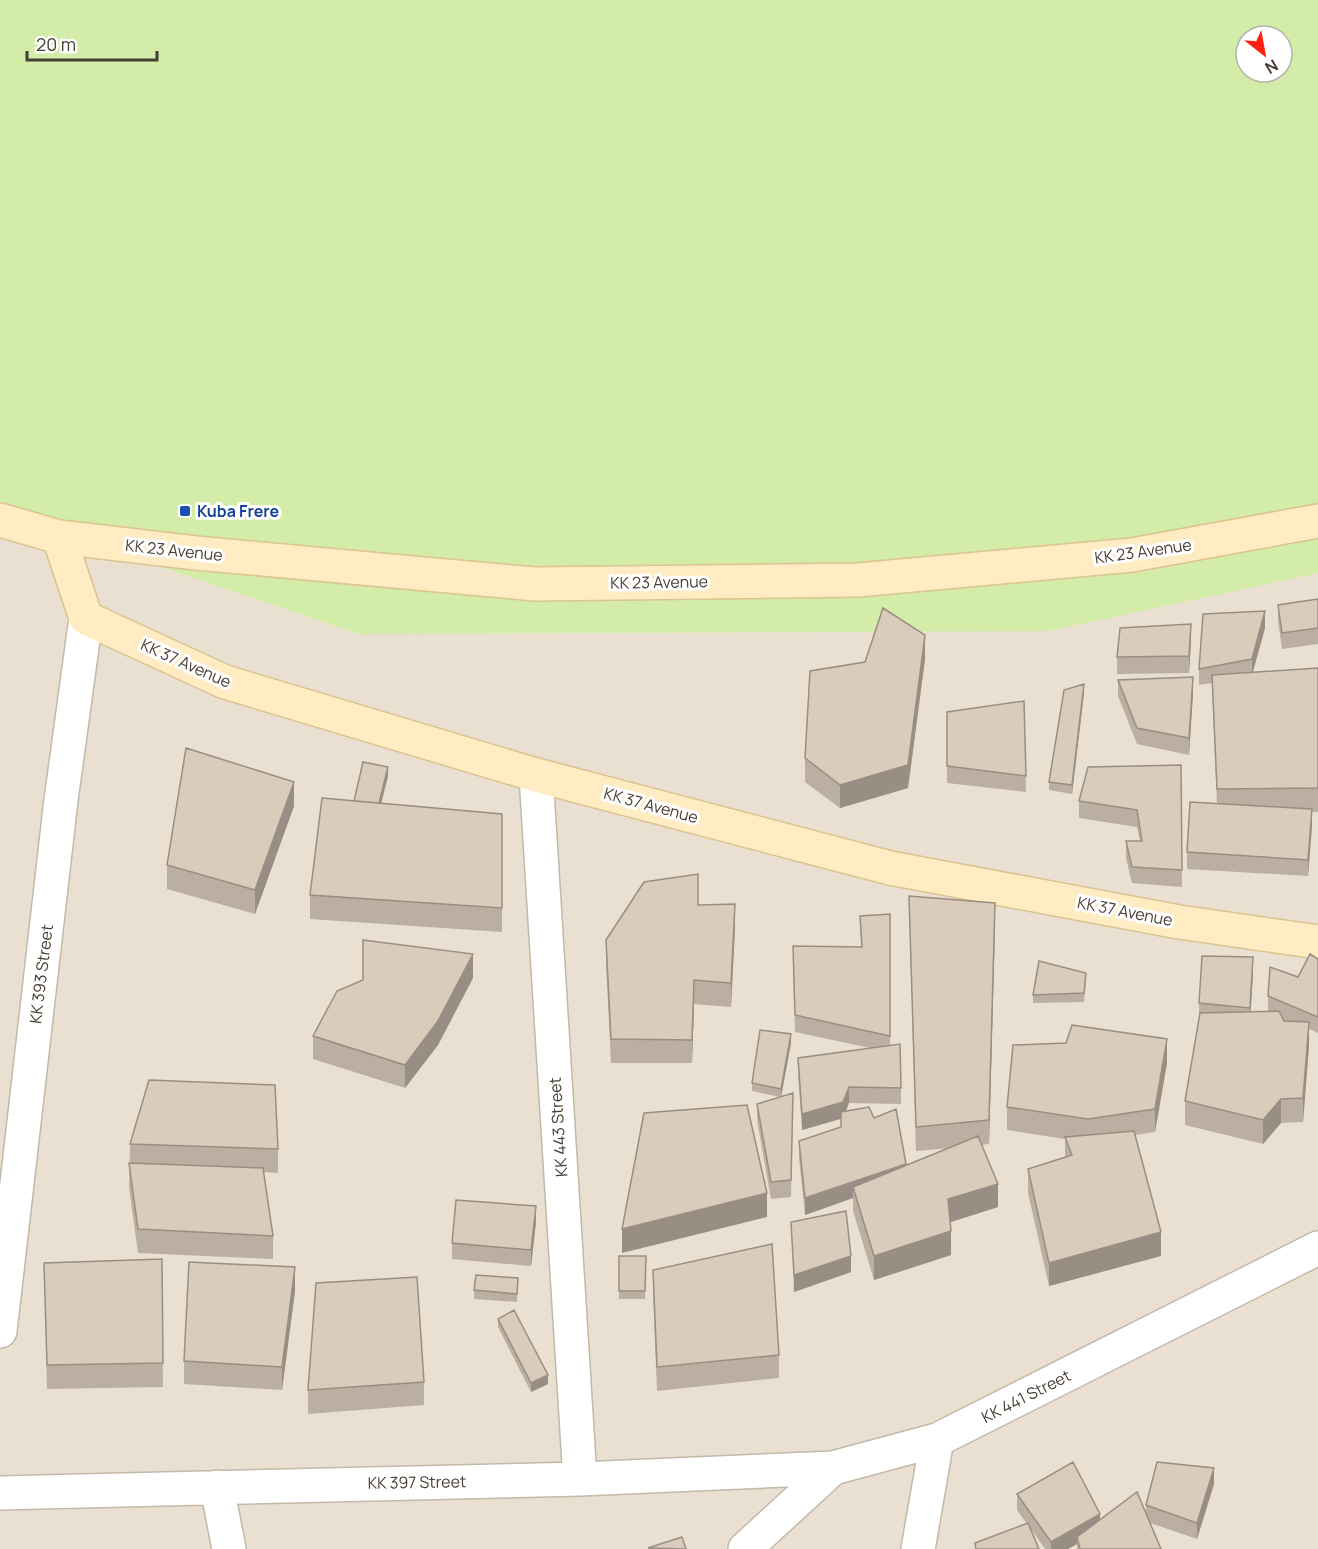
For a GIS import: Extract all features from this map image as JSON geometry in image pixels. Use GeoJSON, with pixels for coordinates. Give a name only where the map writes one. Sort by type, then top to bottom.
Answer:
{"type":"FeatureCollection","features":[{"type":"Feature","properties":{"kind":"main road","name":"KK 23 Avenue"},"geometry":{"type":"LineString","coordinates":[[0,520],[59,537],[196,553],[535,584],[858,580],[1120,556],[1318,521]]}},
{"type":"Feature","properties":{"kind":"main road"},"geometry":{"type":"LineString","coordinates":[[59,537],[86,618]]}},
{"type":"Feature","properties":{"kind":"main road","name":"KK 37 Avenue"},"geometry":{"type":"LineString","coordinates":[[86,618],[225,682],[536,775],[890,868],[1179,922],[1318,942]]}},
{"type":"Feature","properties":{"kind":"street","name":"KK 393 Street"},"geometry":{"type":"LineString","coordinates":[[0,1331],[61,800],[86,618]]}},
{"type":"Feature","properties":{"kind":"street","name":"KK 443 Street"},"geometry":{"type":"LineString","coordinates":[[536,775],[580,1479]]}},
{"type":"Feature","properties":{"kind":"street","name":"KK 441 Street"},"geometry":{"type":"LineString","coordinates":[[745,1549],[833,1468],[937,1440],[1318,1248]]}},
{"type":"Feature","properties":{"kind":"street"},"geometry":{"type":"LineString","coordinates":[[918,1549],[937,1440]]}},
{"type":"Feature","properties":{"kind":"street","name":"KK 397 Street"},"geometry":{"type":"LineString","coordinates":[[0,1493],[580,1479],[833,1468]]}},
{"type":"Feature","properties":{"kind":"street"},"geometry":{"type":"LineString","coordinates":[[217,1487],[229,1549]]}},
{"type":"Feature","properties":{"kind":"shaded area"},"geometry":{"type":"Polygon","coordinates":[[[0,0],[1318,0],[1318,1549],[0,1549],[0,0]]]}},
{"type":"Feature","properties":{"kind":"green space"},"geometry":{"type":"Polygon","coordinates":[[[0,0],[1318,0],[1318,573],[1048,631],[358,634],[0,512],[0,0]]]}},
{"type":"Feature","properties":{"kind":"building"},"geometry":{"type":"Polygon","coordinates":[[[1318,599],[1318,628],[1282,633],[1278,605],[1318,599]]]}},
{"type":"Feature","properties":{"kind":"building"},"geometry":{"type":"Polygon","coordinates":[[[883,608],[925,635],[908,765],[840,785],[805,758],[810,671],[865,662],[883,608]]]}},
{"type":"Feature","properties":{"kind":"building"},"geometry":{"type":"Polygon","coordinates":[[[1265,611],[1252,659],[1199,669],[1203,614],[1265,611]]]}},
{"type":"Feature","properties":{"kind":"building"},"geometry":{"type":"Polygon","coordinates":[[[1191,624],[1189,656],[1117,657],[1120,628],[1191,624]]]}},
{"type":"Feature","properties":{"kind":"building"},"geometry":{"type":"Polygon","coordinates":[[[1318,668],[1318,788],[1217,789],[1212,675],[1318,668]]]}},
{"type":"Feature","properties":{"kind":"building"},"geometry":{"type":"Polygon","coordinates":[[[1193,677],[1189,738],[1137,728],[1118,680],[1193,677]]]}},
{"type":"Feature","properties":{"kind":"building"},"geometry":{"type":"Polygon","coordinates":[[[1084,684],[1072,785],[1049,782],[1064,690],[1084,684]]]}},
{"type":"Feature","properties":{"kind":"building"},"geometry":{"type":"Polygon","coordinates":[[[1024,701],[1026,776],[947,766],[947,712],[1024,701]]]}},
{"type":"Feature","properties":{"kind":"building"},"geometry":{"type":"Polygon","coordinates":[[[186,748],[294,782],[255,890],[167,865],[186,748]]]}},
{"type":"Feature","properties":{"kind":"building"},"geometry":{"type":"Polygon","coordinates":[[[363,762],[388,767],[379,803],[354,801],[363,762]]]}},
{"type":"Feature","properties":{"kind":"building"},"geometry":{"type":"Polygon","coordinates":[[[1181,765],[1182,870],[1132,867],[1126,841],[1142,841],[1137,810],[1079,801],[1088,767],[1181,765]]]}},
{"type":"Feature","properties":{"kind":"building"},"geometry":{"type":"Polygon","coordinates":[[[322,798],[502,814],[502,908],[310,895],[322,798]]]}},
{"type":"Feature","properties":{"kind":"building"},"geometry":{"type":"Polygon","coordinates":[[[1190,802],[1312,809],[1308,860],[1187,852],[1190,802]]]}},
{"type":"Feature","properties":{"kind":"building"},"geometry":{"type":"Polygon","coordinates":[[[698,874],[698,905],[735,904],[731,983],[694,980],[692,1040],[611,1039],[606,940],[644,882],[698,874]]]}},
{"type":"Feature","properties":{"kind":"building"},"geometry":{"type":"Polygon","coordinates":[[[909,896],[995,903],[989,1120],[916,1127],[909,896]]]}},
{"type":"Feature","properties":{"kind":"building"},"geometry":{"type":"Polygon","coordinates":[[[890,914],[890,1036],[795,1015],[793,946],[862,947],[860,916],[890,914]]]}},
{"type":"Feature","properties":{"kind":"building"},"geometry":{"type":"Polygon","coordinates":[[[363,940],[473,954],[438,1021],[405,1065],[313,1036],[337,991],[363,980],[363,940]]]}},
{"type":"Feature","properties":{"kind":"building"},"geometry":{"type":"Polygon","coordinates":[[[1310,954],[1318,959],[1318,1017],[1268,996],[1270,967],[1298,977],[1310,954]]]}},
{"type":"Feature","properties":{"kind":"building"},"geometry":{"type":"Polygon","coordinates":[[[1202,956],[1253,957],[1250,1008],[1199,1003],[1202,956]]]}},
{"type":"Feature","properties":{"kind":"building"},"geometry":{"type":"Polygon","coordinates":[[[1039,961],[1086,973],[1084,993],[1033,995],[1039,961]]]}},
{"type":"Feature","properties":{"kind":"building"},"geometry":{"type":"Polygon","coordinates":[[[1279,1011],[1284,1021],[1309,1022],[1303,1098],[1281,1099],[1263,1120],[1185,1101],[1200,1013],[1279,1011]]]}},
{"type":"Feature","properties":{"kind":"building"},"geometry":{"type":"Polygon","coordinates":[[[1072,1025],[1167,1039],[1155,1109],[1088,1119],[1007,1107],[1013,1045],[1066,1043],[1072,1025]]]}},
{"type":"Feature","properties":{"kind":"building"},"geometry":{"type":"Polygon","coordinates":[[[760,1030],[791,1034],[781,1089],[752,1083],[760,1030]]]}},
{"type":"Feature","properties":{"kind":"building"},"geometry":{"type":"Polygon","coordinates":[[[900,1044],[901,1088],[849,1087],[843,1102],[802,1114],[798,1058],[900,1044]]]}},
{"type":"Feature","properties":{"kind":"building"},"geometry":{"type":"Polygon","coordinates":[[[149,1080],[275,1085],[278,1149],[130,1144],[149,1080]]]}},
{"type":"Feature","properties":{"kind":"building"},"geometry":{"type":"Polygon","coordinates":[[[793,1093],[791,1180],[771,1182],[757,1104],[793,1093]]]}},
{"type":"Feature","properties":{"kind":"building"},"geometry":{"type":"Polygon","coordinates":[[[747,1105],[767,1193],[622,1229],[644,1113],[747,1105]]]}},
{"type":"Feature","properties":{"kind":"building"},"geometry":{"type":"Polygon","coordinates":[[[869,1107],[874,1118],[896,1109],[906,1164],[805,1198],[799,1141],[841,1127],[841,1112],[869,1107]]]}},
{"type":"Feature","properties":{"kind":"building"},"geometry":{"type":"Polygon","coordinates":[[[1134,1131],[1161,1232],[1049,1263],[1028,1169],[1072,1155],[1065,1137],[1134,1131]]]}},
{"type":"Feature","properties":{"kind":"building"},"geometry":{"type":"Polygon","coordinates":[[[978,1136],[998,1184],[948,1199],[951,1231],[874,1256],[853,1187],[978,1136]]]}},
{"type":"Feature","properties":{"kind":"building"},"geometry":{"type":"Polygon","coordinates":[[[129,1163],[263,1168],[273,1236],[138,1229],[129,1163]]]}},
{"type":"Feature","properties":{"kind":"building"},"geometry":{"type":"Polygon","coordinates":[[[456,1200],[536,1206],[531,1250],[452,1243],[456,1200]]]}},
{"type":"Feature","properties":{"kind":"building"},"geometry":{"type":"Polygon","coordinates":[[[846,1211],[851,1256],[794,1275],[791,1222],[846,1211]]]}},
{"type":"Feature","properties":{"kind":"building"},"geometry":{"type":"Polygon","coordinates":[[[772,1244],[779,1355],[657,1367],[653,1270],[772,1244]]]}},
{"type":"Feature","properties":{"kind":"building"},"geometry":{"type":"Polygon","coordinates":[[[619,1256],[646,1256],[645,1291],[619,1291],[619,1256]]]}},
{"type":"Feature","properties":{"kind":"building"},"geometry":{"type":"Polygon","coordinates":[[[162,1259],[163,1363],[47,1365],[44,1263],[162,1259]]]}},
{"type":"Feature","properties":{"kind":"building"},"geometry":{"type":"Polygon","coordinates":[[[189,1262],[295,1267],[282,1367],[184,1361],[189,1262]]]}},
{"type":"Feature","properties":{"kind":"building"},"geometry":{"type":"Polygon","coordinates":[[[476,1275],[518,1278],[517,1294],[474,1290],[476,1275]]]}},
{"type":"Feature","properties":{"kind":"building"},"geometry":{"type":"Polygon","coordinates":[[[417,1277],[424,1382],[308,1390],[316,1283],[417,1277]]]}},
{"type":"Feature","properties":{"kind":"building"},"geometry":{"type":"Polygon","coordinates":[[[514,1310],[548,1375],[531,1383],[498,1319],[514,1310]]]}},
{"type":"Feature","properties":{"kind":"building"},"geometry":{"type":"Polygon","coordinates":[[[1073,1462],[1100,1514],[1051,1542],[1017,1494],[1073,1462]]]}},
{"type":"Feature","properties":{"kind":"building"},"geometry":{"type":"Polygon","coordinates":[[[1157,1462],[1214,1468],[1197,1523],[1146,1505],[1157,1462]]]}},
{"type":"Feature","properties":{"kind":"building"},"geometry":{"type":"Polygon","coordinates":[[[1137,1492],[1161,1549],[1080,1549],[1077,1537],[1137,1492]]]}},
{"type":"Feature","properties":{"kind":"building"},"geometry":{"type":"Polygon","coordinates":[[[1028,1523],[1039,1549],[976,1549],[975,1543],[1028,1523]]]}},
{"type":"Feature","properties":{"kind":"building"},"geometry":{"type":"Polygon","coordinates":[[[682,1537],[686,1549],[648,1548],[682,1537]]]}},
{"type":"Feature","properties":{"kind":"place","name":"Kuba Frere"},"geometry":{"type":"Point","coordinates":[185,511]}}]}
